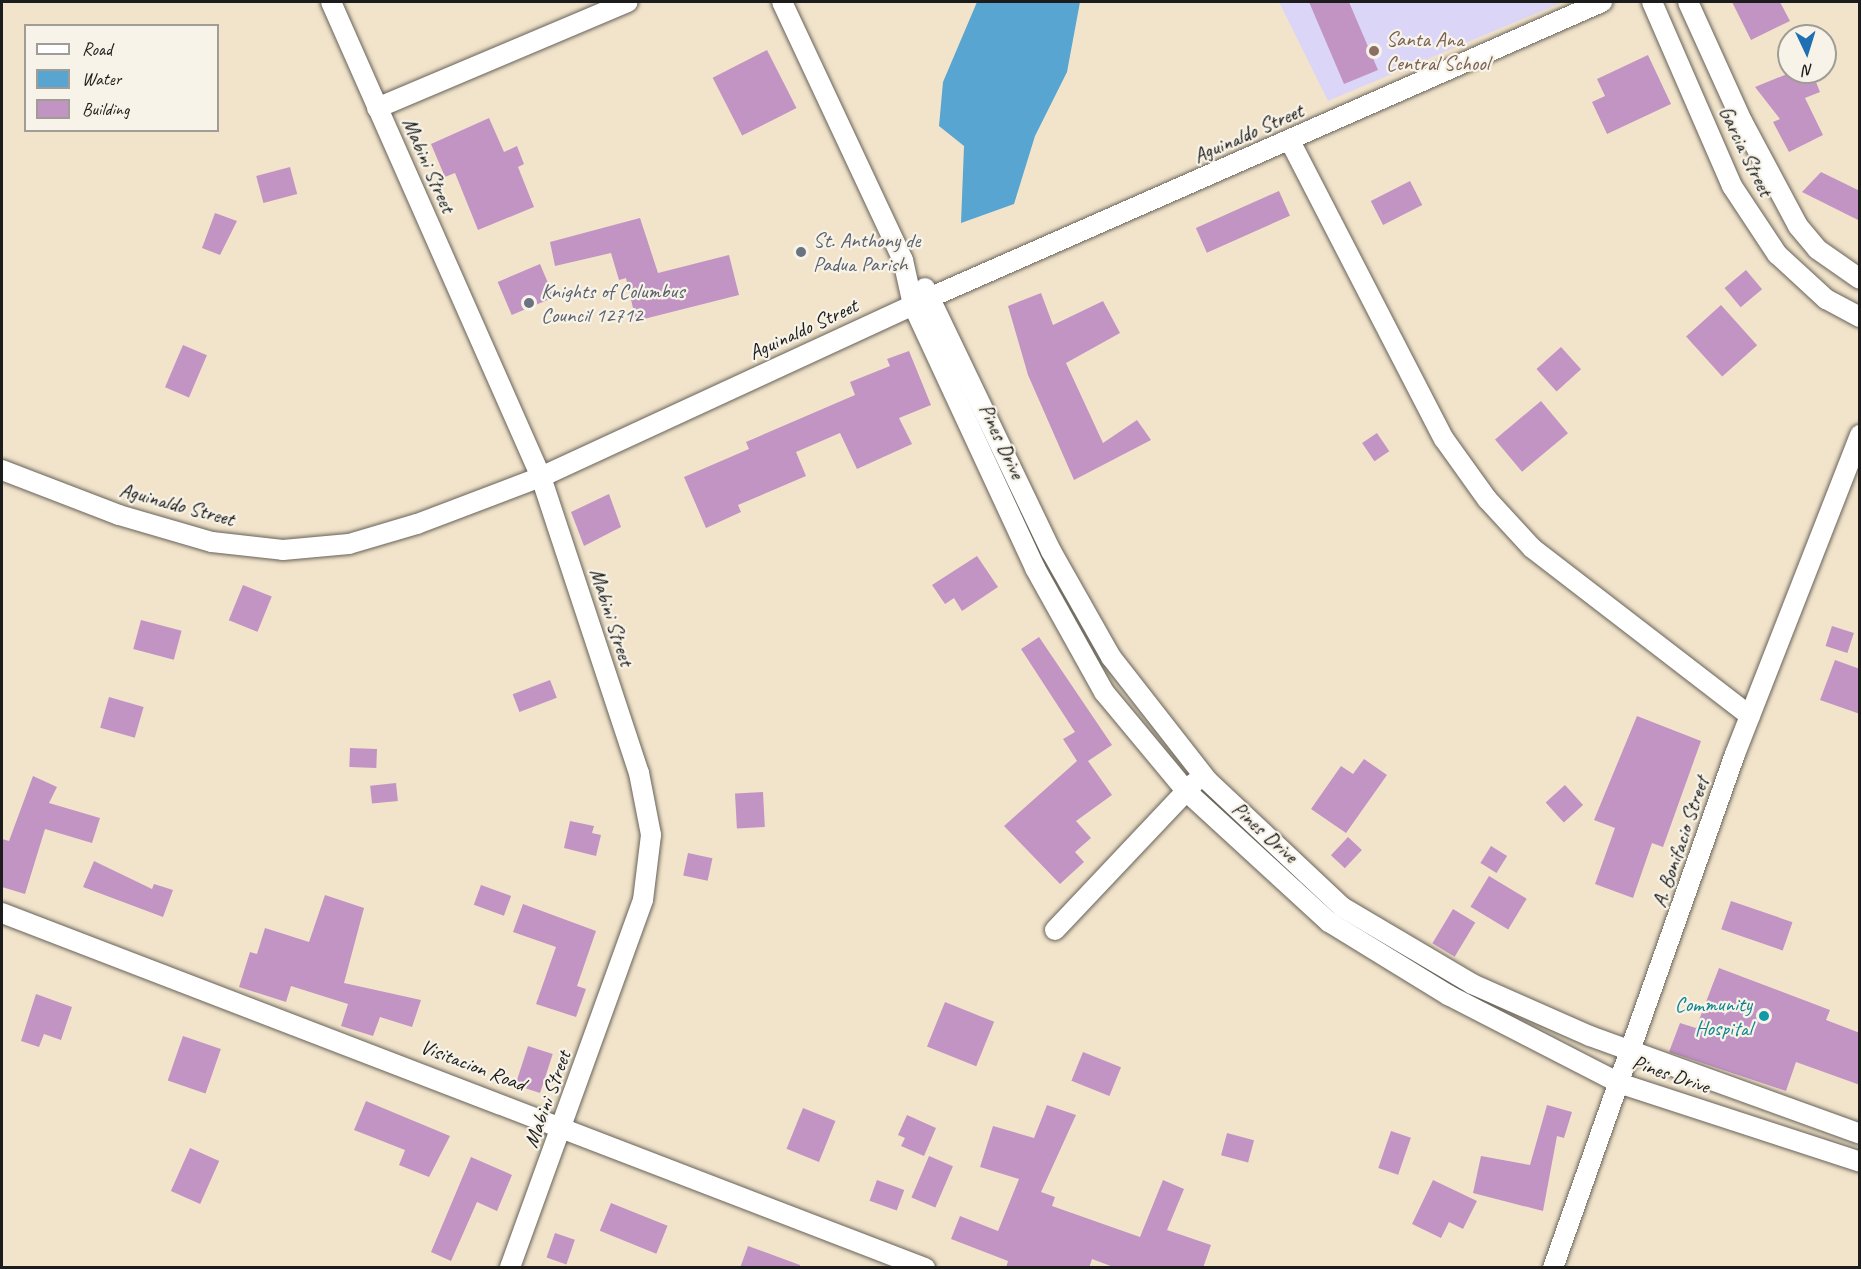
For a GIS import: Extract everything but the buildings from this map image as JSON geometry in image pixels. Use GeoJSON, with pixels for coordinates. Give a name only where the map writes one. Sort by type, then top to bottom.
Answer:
{"type":"FeatureCollection","features":[{"type":"Feature","properties":{"kind":"street","name":"Mabini Street"},"geometry":{"type":"LineString","coordinates":[[331,2],[541,477],[639,773],[651,835],[643,900],[510,1268]]}},
{"type":"Feature","properties":{"kind":"street"},"geometry":{"type":"LineString","coordinates":[[377,108],[628,2]]}},
{"type":"Feature","properties":{"kind":"street","name":"Pines Drive"},"geometry":{"type":"LineString","coordinates":[[782,2],[903,260],[913,305],[1035,568],[1104,692],[1187,792],[1329,922],[1448,995],[1619,1083],[1860,1162]]}},
{"type":"Feature","properties":{"kind":"street","name":"Aguinaldo Street"},"geometry":{"type":"LineString","coordinates":[[2,470],[118,515],[212,542],[283,550],[349,544],[541,477],[932,296],[1290,141],[1602,2]]}},
{"type":"Feature","properties":{"kind":"street","name":"Garcia Street"},"geometry":{"type":"LineString","coordinates":[[1652,2],[1732,186],[1777,254],[1826,299],[1857,319]]}},
{"type":"Feature","properties":{"kind":"street","name":"Garcia Street"},"geometry":{"type":"LineString","coordinates":[[1688,2],[1742,121],[1798,225],[1817,249],[1860,279]]}},
{"type":"Feature","properties":{"kind":"street"},"geometry":{"type":"LineString","coordinates":[[1290,141],[1444,439],[1487,499],[1532,548],[1749,716]]}},
{"type":"Feature","properties":{"kind":"street","name":"Pines Drive"},"geometry":{"type":"LineString","coordinates":[[903,260],[932,296],[1075,597],[1160,727],[1202,774],[1352,913],[1472,984],[1633,1052],[1860,1134]]}},
{"type":"Feature","properties":{"kind":"street","name":"A. Bonifacio Street"},"geometry":{"type":"LineString","coordinates":[[1553,1268],[1619,1083],[1633,1052],[1749,716],[1860,435]]}},
{"type":"Feature","properties":{"kind":"street"},"geometry":{"type":"LineString","coordinates":[[1054,930],[1202,774]]}},
{"type":"Feature","properties":{"kind":"street","name":"Visitacion Road"},"geometry":{"type":"LineString","coordinates":[[2,913],[563,1125],[925,1268]]}},
{"type":"Feature","properties":{"kind":"shaded area","name":"Santa Ana Central School"},"geometry":{"type":"Polygon","coordinates":[[[1279,2],[1563,2],[1328,101],[1279,2]]]}},
{"type":"Feature","properties":{"kind":"water"},"geometry":{"type":"Polygon","coordinates":[[[977,2],[1080,2],[1067,72],[1035,136],[1014,204],[961,223],[964,146],[939,126],[943,82],[977,2]]]}},
{"type":"Feature","properties":{"kind":"place","name":"Santa Ana Central School"},"geometry":{"type":"Point","coordinates":[1374,51]}},
{"type":"Feature","properties":{"kind":"place","name":"St. Anthony de Padua Parish"},"geometry":{"type":"Point","coordinates":[801,252]}},
{"type":"Feature","properties":{"kind":"place","name":"Knights of Columbus Council 12712"},"geometry":{"type":"Point","coordinates":[529,303]}},
{"type":"Feature","properties":{"kind":"place","name":"Community Hospital"},"geometry":{"type":"Point","coordinates":[1764,1016]}}]}
